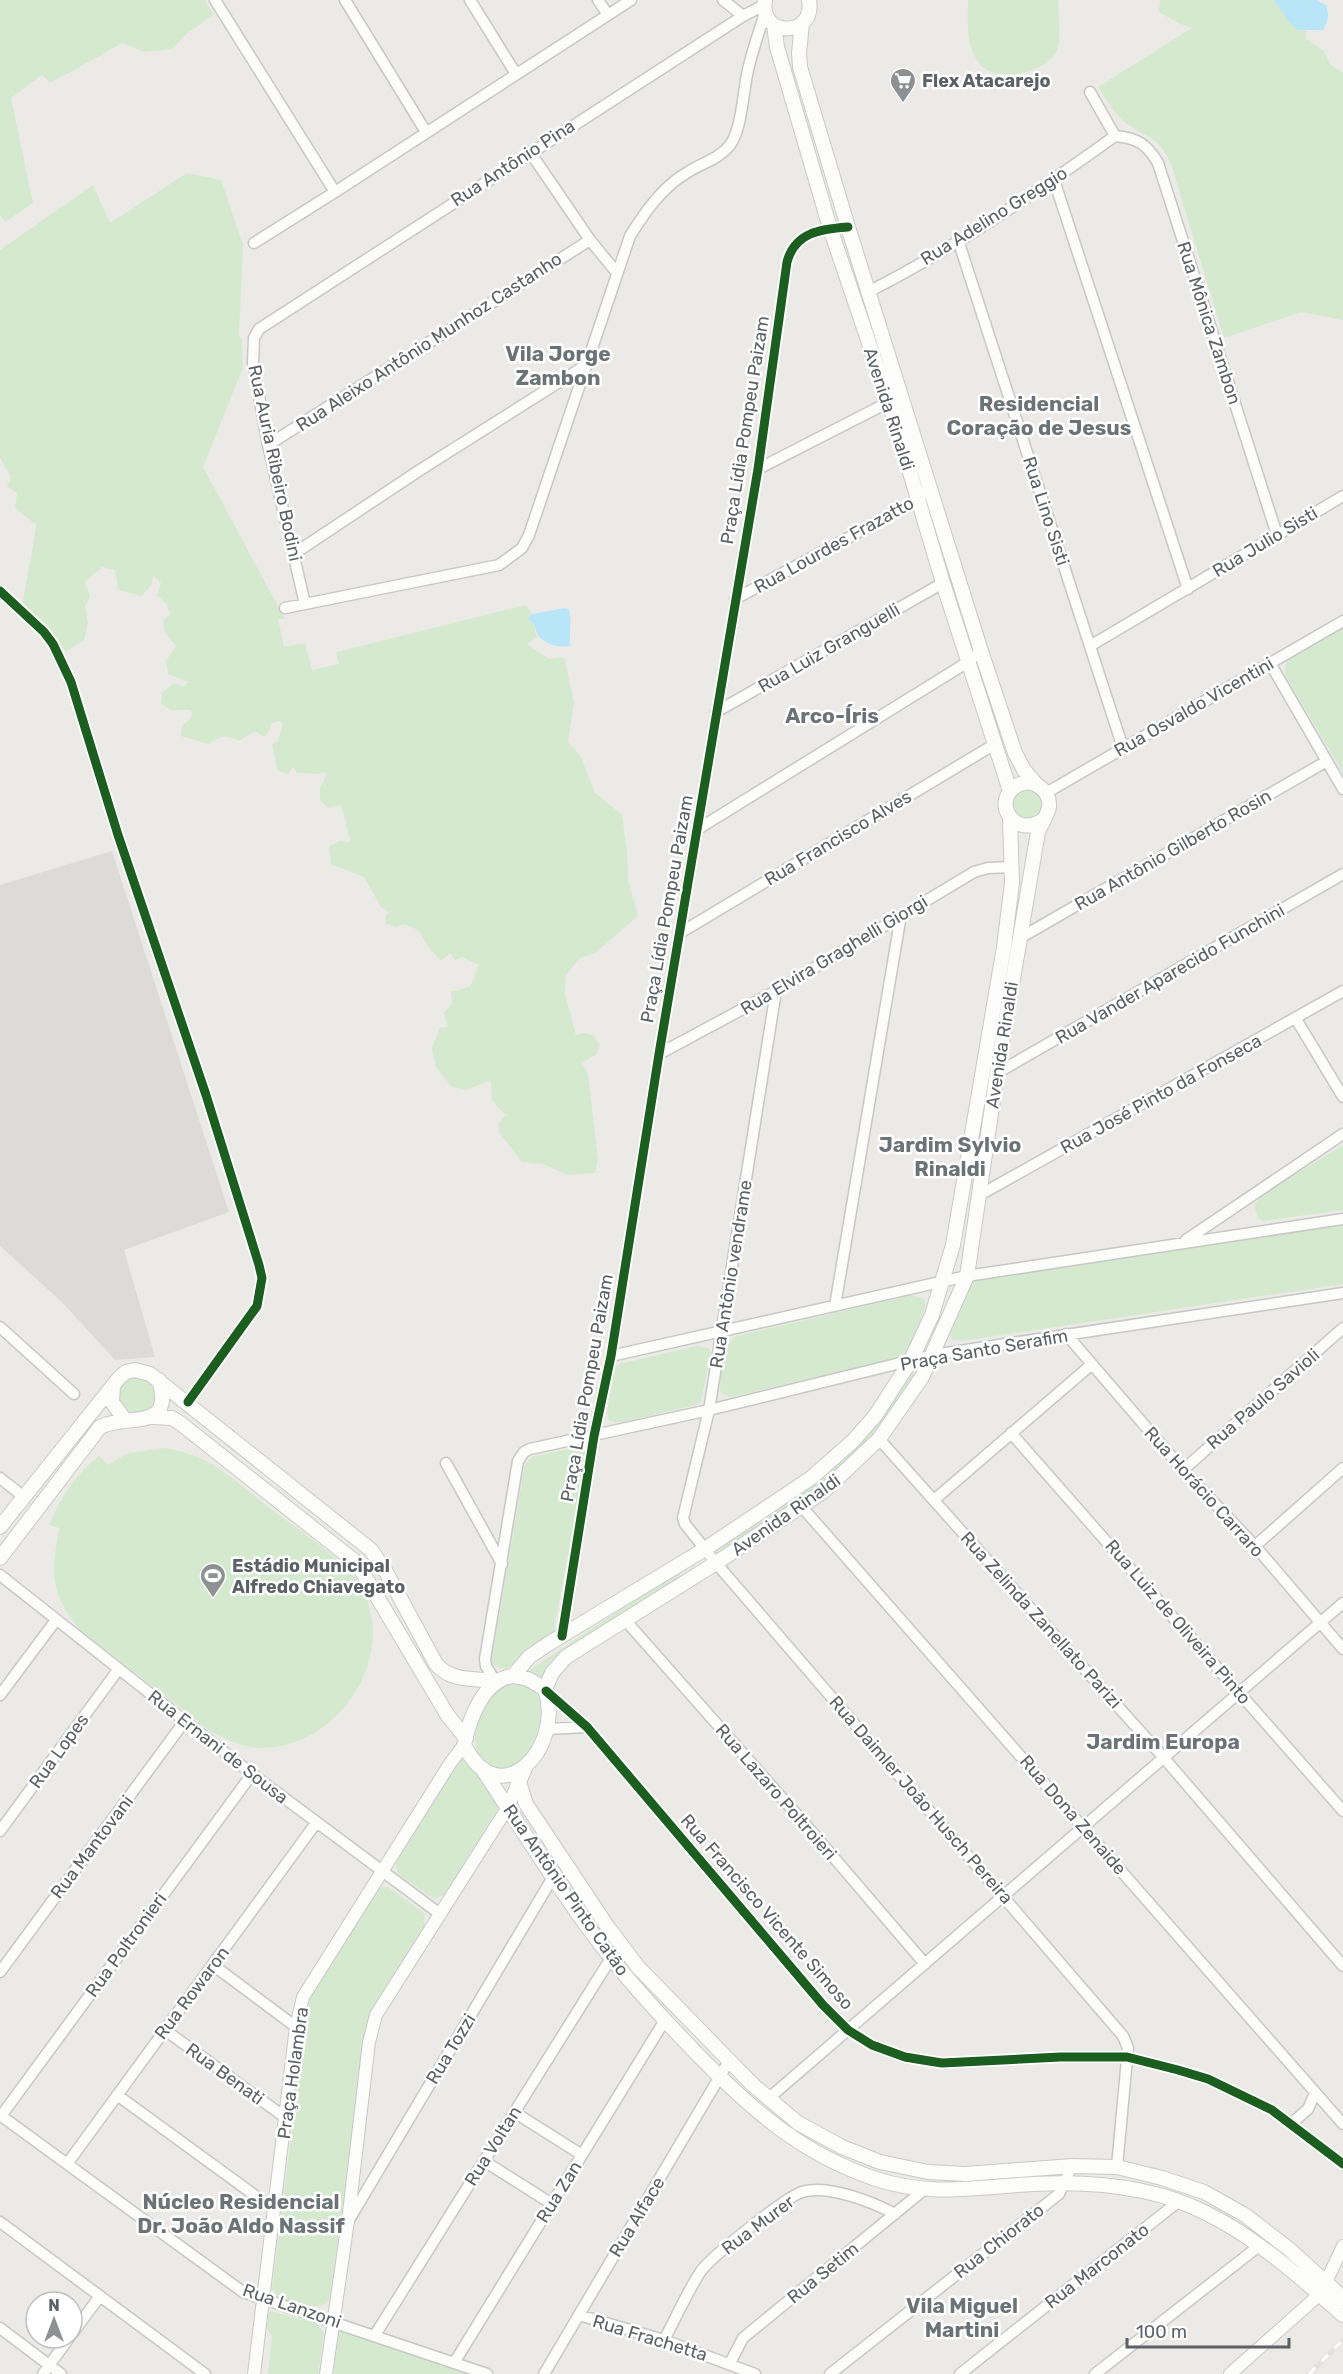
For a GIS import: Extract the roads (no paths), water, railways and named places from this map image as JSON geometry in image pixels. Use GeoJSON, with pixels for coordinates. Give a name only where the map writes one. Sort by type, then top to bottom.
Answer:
{"type":"FeatureCollection","features":[{"type":"Feature","properties":{"kind":"main road","name":"Avenida Rinaldi"},"geometry":{"type":"LineString","coordinates":[[809,0],[810,11],[802,23],[800,67],[848,227],[1015,753],[1024,770],[1041,789]]}},
{"type":"Feature","properties":{"kind":"main road"},"geometry":{"type":"LineString","coordinates":[[764,4],[774,25],[788,29],[802,23]]}},
{"type":"Feature","properties":{"kind":"main road","name":"Avenida Rinaldi"},"geometry":{"type":"LineString","coordinates":[[774,25],[777,47],[830,228],[888,402],[942,583],[1010,791]]}},
{"type":"Feature","properties":{"kind":"main road"},"geometry":{"type":"LineString","coordinates":[[1022,784],[1041,789],[1049,807],[1043,820],[1029,826],[1022,826],[1010,818],[1005,804],[1010,791],[1022,784]]}},
{"type":"Feature","properties":{"kind":"main road","name":"Avenida Rinaldi"},"geometry":{"type":"LineString","coordinates":[[513,1676],[529,1657],[705,1549],[830,1462],[875,1416],[910,1362],[932,1315],[953,1245],[1004,948],[1012,867],[1010,818]]}},
{"type":"Feature","properties":{"kind":"main road","name":"Avenida Rinaldi"},"geometry":{"type":"LineString","coordinates":[[545,1690],[552,1673],[566,1657],[626,1621],[802,1507],[844,1474],[879,1439],[909,1398],[933,1355],[967,1276],[1020,938],[1038,832],[1043,820]]}},
{"type":"Feature","properties":{"kind":"main road"},"geometry":{"type":"LineString","coordinates":[[0,1527],[112,1386],[126,1372],[135,1370],[150,1374],[371,1550],[386,1572],[436,1664],[443,1672],[454,1677],[495,1681]]}},
{"type":"Feature","properties":{"kind":"main road"},"geometry":{"type":"LineString","coordinates":[[153,1417],[158,1411],[163,1392],[159,1380]]}},
{"type":"Feature","properties":{"kind":"main road"},"geometry":{"type":"LineString","coordinates":[[112,1386],[112,1402],[125,1420]]}},
{"type":"Feature","properties":{"kind":"main road"},"geometry":{"type":"LineString","coordinates":[[0,1558],[100,1427],[125,1420],[142,1421],[153,1417],[172,1419],[357,1563],[465,1742],[472,1759],[483,1770],[497,1775],[509,1775],[523,1771],[537,1753],[547,1729],[549,1705],[545,1690],[528,1679],[513,1676],[495,1681],[483,1695],[465,1742]]}},
{"type":"Feature","properties":{"kind":"main road","name":"Rua Antônio Pinto Catão"},"geometry":{"type":"LineString","coordinates":[[483,1770],[553,1877],[611,1958],[664,2020],[763,2118],[805,2146],[836,2163],[878,2179],[924,2189],[966,2191],[1065,2183],[1103,2184],[1178,2202],[1206,2212],[1322,2288],[1343,2298]]}},
{"type":"Feature","properties":{"kind":"main road","name":"Rua Antônio Pinto Catão"},"geometry":{"type":"LineString","coordinates":[[523,1771],[520,1788],[526,1804],[616,1938],[638,1966],[729,2061],[798,2122],[842,2147],[880,2162],[927,2172],[965,2174],[1072,2166],[1117,2167],[1162,2178],[1204,2192],[1245,2215],[1281,2242],[1342,2314]]}},
{"type":"Feature","properties":{"kind":"street"},"geometry":{"type":"LineString","coordinates":[[215,0],[335,192]]}},
{"type":"Feature","properties":{"kind":"street"},"geometry":{"type":"LineString","coordinates":[[345,0],[426,132]]}},
{"type":"Feature","properties":{"kind":"street"},"geometry":{"type":"LineString","coordinates":[[470,0],[516,74]]}},
{"type":"Feature","properties":{"kind":"street"},"geometry":{"type":"LineString","coordinates":[[598,0],[608,15]]}},
{"type":"Feature","properties":{"kind":"street"},"geometry":{"type":"LineString","coordinates":[[254,243],[632,0]]}},
{"type":"Feature","properties":{"kind":"street"},"geometry":{"type":"LineString","coordinates":[[723,0],[742,16]]}},
{"type":"Feature","properties":{"kind":"street"},"geometry":{"type":"LineString","coordinates":[[285,608],[499,565],[522,548],[529,535],[630,236],[645,211],[664,190],[686,172],[718,156],[732,143],[764,4]]}},
{"type":"Feature","properties":{"kind":"street","name":"Rua Antônio Pina"},"geometry":{"type":"LineString","coordinates":[[265,325],[530,152],[764,4]]}},
{"type":"Feature","properties":{"kind":"street"},"geometry":{"type":"LineString","coordinates":[[1090,92],[1115,135]]}},
{"type":"Feature","properties":{"kind":"street","name":"Rua Adelino Greggio"},"geometry":{"type":"LineString","coordinates":[[870,291],[1054,180],[1115,135]]}},
{"type":"Feature","properties":{"kind":"street","name":"Rua Mônica Zambon"},"geometry":{"type":"LineString","coordinates":[[1115,135],[1136,139],[1145,144],[1158,163],[1277,535]]}},
{"type":"Feature","properties":{"kind":"street"},"geometry":{"type":"LineString","coordinates":[[530,152],[590,240],[617,273]]}},
{"type":"Feature","properties":{"kind":"street"},"geometry":{"type":"LineString","coordinates":[[1054,180],[1188,590]]}},
{"type":"Feature","properties":{"kind":"street","name":"Praça Lídia Pompeu Paizam"},"geometry":{"type":"LineString","coordinates":[[562,1636],[594,1436],[611,1356],[659,1054],[758,469],[788,256],[793,248],[813,231],[848,227]]}},
{"type":"Feature","properties":{"kind":"street","name":"Rua Aleixo Antônio Munhoz Castanho"},"geometry":{"type":"LineString","coordinates":[[268,445],[590,240]]}},
{"type":"Feature","properties":{"kind":"street","name":"Rua Lino Sisti"},"geometry":{"type":"LineString","coordinates":[[958,240],[1123,748]]}},
{"type":"Feature","properties":{"kind":"street","name":"Rua Auria Ribeiro Bodini"},"geometry":{"type":"LineString","coordinates":[[265,325],[259,329],[254,338],[253,363],[268,445],[295,553],[305,604]]}},
{"type":"Feature","properties":{"kind":"street"},"geometry":{"type":"LineString","coordinates":[[295,553],[586,365]]}},
{"type":"Feature","properties":{"kind":"street"},"geometry":{"type":"LineString","coordinates":[[758,469],[888,402]]}},
{"type":"Feature","properties":{"kind":"street","name":"Rua Lourdes Frazatto"},"geometry":{"type":"LineString","coordinates":[[735,599],[918,500],[929,485]]}},
{"type":"Feature","properties":{"kind":"street","name":"Rua Julio Sisti"},"geometry":{"type":"LineString","coordinates":[[1090,646],[1188,590],[1343,496]]}},
{"type":"Feature","properties":{"kind":"street","name":"Rua Luiz Granguelli"},"geometry":{"type":"LineString","coordinates":[[716,712],[942,583]]}},
{"type":"Feature","properties":{"kind":"street"},"geometry":{"type":"LineString","coordinates":[[0,591],[44,632],[53,644],[70,682],[259,1265],[261,1278],[257,1306],[188,1402]]}},
{"type":"Feature","properties":{"kind":"street","name":"Rua Osvaldo Vicentini"},"geometry":{"type":"LineString","coordinates":[[1041,789],[1123,748],[1343,621]]}},
{"type":"Feature","properties":{"kind":"street"},"geometry":{"type":"LineString","coordinates":[[698,829],[968,662],[981,651]]}},
{"type":"Feature","properties":{"kind":"street"},"geometry":{"type":"LineString","coordinates":[[1270,663],[1343,789]]}},
{"type":"Feature","properties":{"kind":"street","name":"Rua Francisco Alves"},"geometry":{"type":"LineString","coordinates":[[680,933],[995,744]]}},
{"type":"Feature","properties":{"kind":"street","name":"Rua Antônio Gilberto Rosin"},"geometry":{"type":"LineString","coordinates":[[1020,938],[1327,761]]}},
{"type":"Feature","properties":{"kind":"street","name":"Rua Elvira Graghelli Giorgi"},"geometry":{"type":"LineString","coordinates":[[659,1054],[776,991],[975,872],[988,868],[1012,867]]}},
{"type":"Feature","properties":{"kind":"street","name":"Rua Vander Aparecido Funchini"},"geometry":{"type":"LineString","coordinates":[[998,1073],[1343,874]]}},
{"type":"Feature","properties":{"kind":"street"},"geometry":{"type":"LineString","coordinates":[[835,1306],[901,915]]}},
{"type":"Feature","properties":{"kind":"street","name":"Rua Antônio vendrame"},"geometry":{"type":"LineString","coordinates":[[705,1549],[685,1524],[683,1513],[709,1410],[776,991]]}},
{"type":"Feature","properties":{"kind":"street","name":"Rua José Pinto da Fonseca"},"geometry":{"type":"LineString","coordinates":[[978,1196],[1343,991]]}},
{"type":"Feature","properties":{"kind":"street"},"geometry":{"type":"LineString","coordinates":[[1296,1019],[1343,1097]]}},
{"type":"Feature","properties":{"kind":"street"},"geometry":{"type":"LineString","coordinates":[[1184,1242],[1343,1134]]}},
{"type":"Feature","properties":{"kind":"street"},"geometry":{"type":"LineString","coordinates":[[611,1356],[722,1333],[967,1276],[1343,1219]]}},
{"type":"Feature","properties":{"kind":"street","name":"Praça Santo Serafim"},"geometry":{"type":"LineString","coordinates":[[502,1564],[520,1456],[530,1449],[709,1410],[933,1355],[1341,1296]]}},
{"type":"Feature","properties":{"kind":"street"},"geometry":{"type":"LineString","coordinates":[[0,1327],[74,1394]]}},
{"type":"Feature","properties":{"kind":"street","name":"Rua Paulo Savioli"},"geometry":{"type":"LineString","coordinates":[[1183,1470],[1343,1328]]}},
{"type":"Feature","properties":{"kind":"street","name":"Rua Horácio Carraro"},"geometry":{"type":"LineString","coordinates":[[1066,1334],[1183,1470],[1255,1546],[1343,1649]]}},
{"type":"Feature","properties":{"kind":"street"},"geometry":{"type":"LineString","coordinates":[[933,1500],[1091,1365]]}},
{"type":"Feature","properties":{"kind":"street","name":"Rua Luiz de Oliveira Pinto"},"geometry":{"type":"LineString","coordinates":[[1011,1433],[1343,1811]]}},
{"type":"Feature","properties":{"kind":"street","name":"Rua Zelinda Zanellato Parizi"},"geometry":{"type":"LineString","coordinates":[[879,1439],[1164,1758],[1343,1966]]}},
{"type":"Feature","properties":{"kind":"street"},"geometry":{"type":"LineString","coordinates":[[446,1463],[502,1564],[485,1659],[486,1666],[495,1681]]}},
{"type":"Feature","properties":{"kind":"street"},"geometry":{"type":"LineString","coordinates":[[1255,1546],[1343,1468]]}},
{"type":"Feature","properties":{"kind":"street"},"geometry":{"type":"LineString","coordinates":[[0,1478],[24,1497]]}},
{"type":"Feature","properties":{"kind":"street","name":"Rua Dona Zenaide"},"geometry":{"type":"LineString","coordinates":[[802,1507],[1343,2124]]}},
{"type":"Feature","properties":{"kind":"street","name":"Rua Daimler João Husch Pereira"},"geometry":{"type":"LineString","coordinates":[[705,1549],[1124,2036],[1128,2048],[1127,2057]]}},
{"type":"Feature","properties":{"kind":"street","name":"Rua Ernani de Sousa"},"geometry":{"type":"LineString","coordinates":[[0,1575],[184,1722],[440,1914]]}},
{"type":"Feature","properties":{"kind":"street"},"geometry":{"type":"LineString","coordinates":[[769,2098],[1343,1603]]}},
{"type":"Feature","properties":{"kind":"street"},"geometry":{"type":"LineString","coordinates":[[0,1695],[56,1620]]}},
{"type":"Feature","properties":{"kind":"street","name":"Rua Lazaro Poltroieri"},"geometry":{"type":"LineString","coordinates":[[626,1621],[925,1964]]}},
{"type":"Feature","properties":{"kind":"street","name":"Rua Lopes"},"geometry":{"type":"LineString","coordinates":[[0,1831],[118,1670]]}},
{"type":"Feature","properties":{"kind":"street","name":"Rua Francisco Vicente Simoso"},"geometry":{"type":"LineString","coordinates":[[545,1690],[587,1727],[823,2005],[848,2030],[887,2052],[942,2063],[1060,2057],[1127,2057],[1208,2079],[1272,2110],[1343,2164]]}},
{"type":"Feature","properties":{"kind":"street","name":"Rua Mantovani"},"geometry":{"type":"LineString","coordinates":[[0,1971],[184,1722]]}},
{"type":"Feature","properties":{"kind":"street"},"geometry":{"type":"LineString","coordinates":[[547,1729],[587,1727]]}},
{"type":"Feature","properties":{"kind":"street","name":"Praça Holambra"},"geometry":{"type":"LineString","coordinates":[[254,2374],[296,2027],[303,1996],[465,1742]]}},
{"type":"Feature","properties":{"kind":"street"},"geometry":{"type":"LineString","coordinates":[[326,2374],[372,2027],[380,2006],[508,1807],[523,1771]]}},
{"type":"Feature","properties":{"kind":"street","name":"Rua Poltronieri"},"geometry":{"type":"LineString","coordinates":[[1,2116],[252,1774]]}},
{"type":"Feature","properties":{"kind":"street","name":"Rua Rowaron"},"geometry":{"type":"LineString","coordinates":[[67,2164],[316,1823]]}},
{"type":"Feature","properties":{"kind":"street","name":"Rua Tozzi"},"geometry":{"type":"LineString","coordinates":[[348,2221],[553,1877]]}},
{"type":"Feature","properties":{"kind":"street","name":"Rua Voltan"},"geometry":{"type":"LineString","coordinates":[[375,2335],[611,1958]]}},
{"type":"Feature","properties":{"kind":"street"},"geometry":{"type":"LineString","coordinates":[[213,1965],[296,2027]]}},
{"type":"Feature","properties":{"kind":"street","name":"Rua Zan"},"geometry":{"type":"LineString","coordinates":[[454,2363],[664,2020]]}},
{"type":"Feature","properties":{"kind":"street","name":"Rua Benati"},"geometry":{"type":"LineString","coordinates":[[165,2030],[286,2118]]}},
{"type":"Feature","properties":{"kind":"street"},"geometry":{"type":"LineString","coordinates":[[1117,2167],[1127,2057]]}},
{"type":"Feature","properties":{"kind":"street","name":"Rua Alface"},"geometry":{"type":"LineString","coordinates":[[544,2374],[729,2061]]}},
{"type":"Feature","properties":{"kind":"street"},"geometry":{"type":"LineString","coordinates":[[1292,2123],[1308,2109],[1315,2093]]}},
{"type":"Feature","properties":{"kind":"street"},"geometry":{"type":"LineString","coordinates":[[117,2095],[275,2210]]}},
{"type":"Feature","properties":{"kind":"street"},"geometry":{"type":"LineString","coordinates":[[514,2112],[582,2154]]}},
{"type":"Feature","properties":{"kind":"street","name":"Rua Lanzoni"},"geometry":{"type":"LineString","coordinates":[[1,2116],[243,2292],[264,2301],[333,2321],[487,2374]]}},
{"type":"Feature","properties":{"kind":"street"},"geometry":{"type":"LineString","coordinates":[[484,2161],[552,2204]]}},
{"type":"Feature","properties":{"kind":"street","name":"Rua Chiorato"},"geometry":{"type":"LineString","coordinates":[[830,2374],[1059,2194],[1072,2166]]}},
{"type":"Feature","properties":{"kind":"street","name":"Rua Setim"},"geometry":{"type":"LineString","coordinates":[[730,2363],[743,2338],[924,2189]]}},
{"type":"Feature","properties":{"kind":"street","name":"Rua Murer"},"geometry":{"type":"LineString","coordinates":[[664,2340],[702,2270],[766,2217],[802,2192],[825,2190],[879,2205],[895,2214]]}},
{"type":"Feature","properties":{"kind":"street","name":"Rua Marconato"},"geometry":{"type":"LineString","coordinates":[[960,2374],[1178,2202]]}},
{"type":"Feature","properties":{"kind":"street"},"geometry":{"type":"LineString","coordinates":[[0,2222],[205,2374]]}},
{"type":"Feature","properties":{"kind":"street"},"geometry":{"type":"LineString","coordinates":[[1095,2374],[1259,2246]]}},
{"type":"Feature","properties":{"kind":"street"},"geometry":{"type":"LineString","coordinates":[[1230,2374],[1322,2288],[1343,2246]]}},
{"type":"Feature","properties":{"kind":"street"},"geometry":{"type":"LineString","coordinates":[[84,2318],[100,2296]]}},
{"type":"Feature","properties":{"kind":"street","name":"Rua Frachetta"},"geometry":{"type":"LineString","coordinates":[[579,2315],[664,2340],[755,2374]]}},
{"type":"Feature","properties":{"kind":"street"},"geometry":{"type":"LineString","coordinates":[[0,2328],[46,2369],[62,2374]]}},
{"type":"Feature","properties":{"kind":"street"},"geometry":{"type":"LineString","coordinates":[[46,2369],[60,2350]]}},
{"type":"Feature","properties":{"kind":"water"},"geometry":{"type":"Polygon","coordinates":[[[1274,0],[1316,0],[1326,5],[1328,18],[1325,27],[1323,30],[1298,30],[1289,22],[1274,0]]]}},
{"type":"Feature","properties":{"kind":"water"},"geometry":{"type":"Polygon","coordinates":[[[569,609],[570,614],[570,646],[553,645],[542,640],[538,636],[535,625],[528,619],[532,614],[569,609]]]}},
{"type":"Feature","properties":{"kind":"railway"},"geometry":{"type":"LineString","coordinates":[[1309,2374],[1343,2340]]}},
{"type":"Feature","properties":{"kind":"place","name":"Flex Atacarejo"},"geometry":{"type":"Point","coordinates":[903,104]}},
{"type":"Feature","properties":{"kind":"place","name":"Estádio Municipal Alfredo Chiavegato"},"geometry":{"type":"Point","coordinates":[213,1599]}},
{"type":"Feature","properties":{"kind":"district","name":"Vila Jorge Zambon"},"geometry":{"type":"Point","coordinates":[558,365]}},
{"type":"Feature","properties":{"kind":"district","name":"Residencial Coração de Jesus"},"geometry":{"type":"Point","coordinates":[1039,415]}},
{"type":"Feature","properties":{"kind":"district","name":"Arco-Íris"},"geometry":{"type":"Point","coordinates":[832,715]}},
{"type":"Feature","properties":{"kind":"district","name":"Jardim Sylvio Rinaldi"},"geometry":{"type":"Point","coordinates":[950,1156]}},
{"type":"Feature","properties":{"kind":"district","name":"Jardim Europa"},"geometry":{"type":"Point","coordinates":[1163,1741]}},
{"type":"Feature","properties":{"kind":"district","name":"Núcleo Residencial Dr. João Aldo Nassif"},"geometry":{"type":"Point","coordinates":[241,2213]}},
{"type":"Feature","properties":{"kind":"district","name":"Vila Miguel Martini"},"geometry":{"type":"Point","coordinates":[962,2317]}}]}
